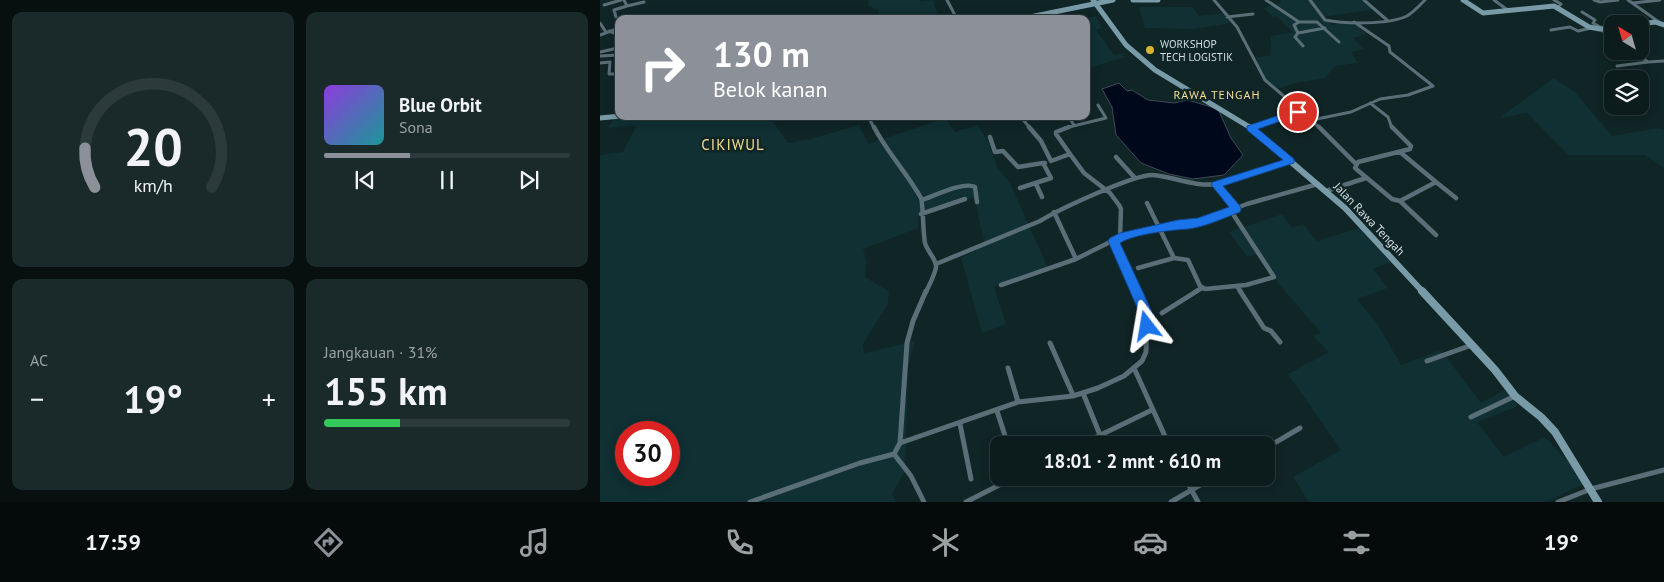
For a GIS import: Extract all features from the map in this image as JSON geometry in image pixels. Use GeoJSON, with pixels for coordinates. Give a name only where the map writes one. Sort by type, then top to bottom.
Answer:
{"type":"FeatureCollection","features":[{"type":"Feature","properties":{"kind":"street"},"geometry":{"type":"LineString","coordinates":[[604,5],[623,0],[628,6]]}},
{"type":"Feature","properties":{"kind":"street"},"geometry":{"type":"LineString","coordinates":[[947,0],[955,15]]}},
{"type":"Feature","properties":{"kind":"street"},"geometry":{"type":"LineString","coordinates":[[1037,15],[1094,2],[1114,0]]}},
{"type":"Feature","properties":{"kind":"street"},"geometry":{"type":"LineString","coordinates":[[1133,0],[1158,0]]}},
{"type":"Feature","properties":{"kind":"street"},"geometry":{"type":"LineString","coordinates":[[1214,0],[1227,18],[1237,27],[1265,80],[1312,120],[1356,164],[1355,168],[1366,178],[1392,199],[1400,201],[1436,235]]}},
{"type":"Feature","properties":{"kind":"street"},"geometry":{"type":"LineString","coordinates":[[1266,0],[1299,22]]}},
{"type":"Feature","properties":{"kind":"street"},"geometry":{"type":"LineString","coordinates":[[1310,0],[1328,21],[1338,23],[1388,20],[1409,15],[1425,0]]}},
{"type":"Feature","properties":{"kind":"street"},"geometry":{"type":"LineString","coordinates":[[1364,0],[1388,20]]}},
{"type":"Feature","properties":{"kind":"street"},"geometry":{"type":"LineString","coordinates":[[1463,0],[1483,13],[1551,6],[1558,7],[1592,27],[1602,29]]}},
{"type":"Feature","properties":{"kind":"street"},"geometry":{"type":"LineString","coordinates":[[1494,0],[1509,11]]}},
{"type":"Feature","properties":{"kind":"street"},"geometry":{"type":"LineString","coordinates":[[1554,0],[1561,4],[1558,7]]}},
{"type":"Feature","properties":{"kind":"street"},"geometry":{"type":"LineString","coordinates":[[1594,0],[1600,2],[1618,0]]}},
{"type":"Feature","properties":{"kind":"street"},"geometry":{"type":"LineString","coordinates":[[1628,0],[1662,23]]}},
{"type":"Feature","properties":{"kind":"street"},"geometry":{"type":"LineString","coordinates":[[1633,3],[1660,0]]}},
{"type":"Feature","properties":{"kind":"street"},"geometry":{"type":"LineString","coordinates":[[615,15],[614,10],[644,2]]}},
{"type":"Feature","properties":{"kind":"street","name":"Jalan Rawa Tengah"},"geometry":{"type":"LineString","coordinates":[[1094,2],[1126,45],[1155,70],[1251,128],[1318,184],[1357,220],[1495,370],[1515,396],[1541,417],[1555,432],[1598,502]]}},
{"type":"Feature","properties":{"kind":"street"},"geometry":{"type":"LineString","coordinates":[[1582,12],[1595,20],[1592,23],[1602,29]]}},
{"type":"Feature","properties":{"kind":"street"},"geometry":{"type":"LineString","coordinates":[[1227,18],[1253,14]]}},
{"type":"Feature","properties":{"kind":"street"},"geometry":{"type":"LineString","coordinates":[[1298,32],[1294,25],[1299,22],[1315,21],[1339,42]]}},
{"type":"Feature","properties":{"kind":"street"},"geometry":{"type":"LineString","coordinates":[[1312,120],[1351,112],[1380,99],[1408,95],[1431,88],[1433,85],[1390,52],[1389,46],[1354,22]]}},
{"type":"Feature","properties":{"kind":"street"},"geometry":{"type":"LineString","coordinates":[[600,23],[608,32],[615,36]]}},
{"type":"Feature","properties":{"kind":"street"},"geometry":{"type":"LineString","coordinates":[[1649,24],[1662,23]]}},
{"type":"Feature","properties":{"kind":"street"},"geometry":{"type":"LineString","coordinates":[[1551,30],[1570,27],[1578,31],[1592,27]]}},
{"type":"Feature","properties":{"kind":"street"},"geometry":{"type":"LineString","coordinates":[[1298,32],[1325,28]]}},
{"type":"Feature","properties":{"kind":"street"},"geometry":{"type":"LineString","coordinates":[[600,35],[615,29]]}},
{"type":"Feature","properties":{"kind":"street"},"geometry":{"type":"LineString","coordinates":[[1298,32],[1295,37],[1304,46]]}},
{"type":"Feature","properties":{"kind":"street"},"geometry":{"type":"LineString","coordinates":[[600,54],[615,49]]}},
{"type":"Feature","properties":{"kind":"street"},"geometry":{"type":"LineString","coordinates":[[600,54],[615,54]]}},
{"type":"Feature","properties":{"kind":"street"},"geometry":{"type":"LineString","coordinates":[[1618,66],[1664,61]]}},
{"type":"Feature","properties":{"kind":"street"},"geometry":{"type":"LineString","coordinates":[[600,63],[610,62],[609,74],[611,76],[615,75]]}},
{"type":"Feature","properties":{"kind":"street"},"geometry":{"type":"LineString","coordinates":[[1356,164],[1400,152],[1412,146],[1390,127],[1388,117],[1370,103]]}},
{"type":"Feature","properties":{"kind":"street"},"geometry":{"type":"LineString","coordinates":[[1098,105],[1106,118],[1074,125],[1056,132],[1084,173],[1107,190],[1120,209],[1120,237]]}},
{"type":"Feature","properties":{"kind":"street"},"geometry":{"type":"LineString","coordinates":[[1251,128],[1300,111]]}},
{"type":"Feature","properties":{"kind":"street"},"geometry":{"type":"LineString","coordinates":[[600,118],[615,116]]}},
{"type":"Feature","properties":{"kind":"street"},"geometry":{"type":"LineString","coordinates":[[750,502],[860,463],[894,454],[900,443],[908,343],[913,321],[925,291],[935,276],[936,264],[928,252],[925,242],[921,214],[922,200],[881,141],[870,120]]}},
{"type":"Feature","properties":{"kind":"street"},"geometry":{"type":"LineString","coordinates":[[1023,120],[1041,141],[1051,161]]}},
{"type":"Feature","properties":{"kind":"street"},"geometry":{"type":"LineString","coordinates":[[1071,120],[1074,125]]}},
{"type":"Feature","properties":{"kind":"street"},"geometry":{"type":"LineString","coordinates":[[990,137],[995,152],[1003,151],[1020,167],[1051,161],[1070,154]]}},
{"type":"Feature","properties":{"kind":"street"},"geometry":{"type":"LineString","coordinates":[[1400,152],[1456,198]]}},
{"type":"Feature","properties":{"kind":"street"},"geometry":{"type":"LineString","coordinates":[[1116,157],[1136,178]]}},
{"type":"Feature","properties":{"kind":"street"},"geometry":{"type":"LineString","coordinates":[[936,264],[1040,222],[1054,212],[1136,178],[1151,175],[1200,184],[1216,184],[1290,161]]}},
{"type":"Feature","properties":{"kind":"street"},"geometry":{"type":"LineString","coordinates":[[1020,188],[1050,178],[1043,163]]}},
{"type":"Feature","properties":{"kind":"street"},"geometry":{"type":"LineString","coordinates":[[1326,191],[1366,178]]}},
{"type":"Feature","properties":{"kind":"street"},"geometry":{"type":"LineString","coordinates":[[1400,201],[1436,182]]}},
{"type":"Feature","properties":{"kind":"street"},"geometry":{"type":"LineString","coordinates":[[1036,184],[1042,197]]}},
{"type":"Feature","properties":{"kind":"street"},"geometry":{"type":"LineString","coordinates":[[1162,313],[1202,288],[1237,286],[1274,277],[1234,210],[1216,184]]}},
{"type":"Feature","properties":{"kind":"street"},"geometry":{"type":"LineString","coordinates":[[1001,286],[1076,259],[1120,237],[1178,224],[1192,224],[1318,184]]}},
{"type":"Feature","properties":{"kind":"street"},"geometry":{"type":"LineString","coordinates":[[922,200],[962,186],[971,185],[975,188],[977,202]]}},
{"type":"Feature","properties":{"kind":"street"},"geometry":{"type":"LineString","coordinates":[[921,214],[965,198]]}},
{"type":"Feature","properties":{"kind":"street"},"geometry":{"type":"LineString","coordinates":[[1147,203],[1174,258]]}},
{"type":"Feature","properties":{"kind":"street"},"geometry":{"type":"LineString","coordinates":[[1054,212],[1076,259]]}},
{"type":"Feature","properties":{"kind":"street"},"geometry":{"type":"LineString","coordinates":[[900,443],[960,424],[1018,402],[1062,399],[1083,393],[1118,378],[1142,363],[1146,352],[1147,314],[1114,241]]}},
{"type":"Feature","properties":{"kind":"street"},"geometry":{"type":"LineString","coordinates":[[1138,268],[1174,258],[1188,260],[1202,288]]}},
{"type":"Feature","properties":{"kind":"street"},"geometry":{"type":"LineString","coordinates":[[1237,286],[1263,326],[1272,332],[1280,342]]}},
{"type":"Feature","properties":{"kind":"street"},"geometry":{"type":"LineString","coordinates":[[1050,343],[1073,396]]}},
{"type":"Feature","properties":{"kind":"street"},"geometry":{"type":"LineString","coordinates":[[1427,361],[1472,345]]}},
{"type":"Feature","properties":{"kind":"street"},"geometry":{"type":"LineString","coordinates":[[1008,368],[1018,402]]}},
{"type":"Feature","properties":{"kind":"street"},"geometry":{"type":"LineString","coordinates":[[1134,368],[1165,436]]}},
{"type":"Feature","properties":{"kind":"street"},"geometry":{"type":"LineString","coordinates":[[1083,393],[1100,435],[1152,410]]}},
{"type":"Feature","properties":{"kind":"street"},"geometry":{"type":"LineString","coordinates":[[1471,417],[1515,396]]}},
{"type":"Feature","properties":{"kind":"street"},"geometry":{"type":"LineString","coordinates":[[997,411],[1005,436]]}},
{"type":"Feature","properties":{"kind":"street"},"geometry":{"type":"LineString","coordinates":[[960,424],[971,479]]}},
{"type":"Feature","properties":{"kind":"street"},"geometry":{"type":"LineString","coordinates":[[1275,443],[1300,428]]}},
{"type":"Feature","properties":{"kind":"street"},"geometry":{"type":"LineString","coordinates":[[894,454],[917,485],[924,502]]}},
{"type":"Feature","properties":{"kind":"street"},"geometry":{"type":"LineString","coordinates":[[1558,502],[1591,489],[1664,470]]}},
{"type":"Feature","properties":{"kind":"street"},"geometry":{"type":"LineString","coordinates":[[966,502],[997,486]]}},
{"type":"Feature","properties":{"kind":"street"},"geometry":{"type":"LineString","coordinates":[[1189,486],[1198,502]]}},
{"type":"Feature","properties":{"kind":"street"},"geometry":{"type":"LineString","coordinates":[[1170,502],[1197,486]]}},
{"type":"Feature","properties":{"kind":"shaded area"},"geometry":{"type":"Polygon","coordinates":[[[868,0],[920,0],[920,2],[933,0],[938,15],[879,15],[879,10],[869,7],[868,0]]]}},
{"type":"Feature","properties":{"kind":"shaded area"},"geometry":{"type":"Polygon","coordinates":[[[1280,0],[1363,0],[1374,9],[1324,17],[1332,25],[1353,22],[1366,34],[1353,38],[1364,49],[1351,52],[1358,63],[1335,66],[1325,78],[1296,83],[1278,89],[1263,76],[1256,58],[1270,55],[1271,36],[1292,32],[1277,16],[1273,17],[1264,8],[1281,2],[1280,0]]]}},
{"type":"Feature","properties":{"kind":"shaded area"},"geometry":{"type":"Polygon","coordinates":[[[1139,7],[1193,7],[1199,16],[1223,13],[1232,23],[1193,29],[1145,28],[1139,7]]]}},
{"type":"Feature","properties":{"kind":"shaded area"},"geometry":{"type":"Polygon","coordinates":[[[1096,16],[1102,28],[1096,30],[1114,55],[1121,53],[1125,57],[1092,67],[1090,65],[1090,18],[1096,16]]]}},
{"type":"Feature","properties":{"kind":"shaded area"},"geometry":{"type":"Polygon","coordinates":[[[1554,78],[1575,92],[1612,136],[1659,128],[1664,130],[1664,168],[1645,155],[1568,155],[1527,113],[1499,118],[1554,78]]]}},
{"type":"Feature","properties":{"kind":"shaded area"},"geometry":{"type":"Polygon","coordinates":[[[1119,83],[1127,91],[1132,90],[1148,100],[1174,103],[1188,100],[1218,109],[1231,138],[1243,155],[1224,175],[1193,179],[1169,174],[1141,163],[1116,135],[1112,107],[1102,89],[1119,83]]]}},
{"type":"Feature","properties":{"kind":"shaded area"},"geometry":{"type":"Polygon","coordinates":[[[615,117],[615,120],[772,120],[788,143],[810,139],[859,125],[868,144],[939,120],[946,120],[955,132],[978,125],[988,142],[997,167],[1010,183],[1048,268],[994,287],[1006,324],[982,333],[961,258],[985,246],[974,197],[919,216],[918,228],[863,249],[867,261],[865,277],[889,291],[888,304],[863,344],[864,353],[915,341],[908,367],[905,471],[892,494],[896,502],[600,502],[600,155],[623,152],[637,125],[608,128],[615,117]]]}},
{"type":"Feature","properties":{"kind":"shaded area"},"geometry":{"type":"Polygon","coordinates":[[[1282,214],[1292,228],[1303,224],[1317,241],[1359,228],[1391,262],[1373,269],[1388,288],[1357,299],[1378,325],[1401,365],[1441,350],[1481,403],[1505,390],[1518,406],[1477,422],[1504,457],[1545,437],[1588,482],[1545,502],[1309,502],[1293,477],[1341,450],[1288,374],[1329,352],[1313,336],[1321,333],[1278,283],[1259,254],[1247,257],[1229,232],[1282,214]]]}},
{"type":"Feature","properties":{"kind":"place","name":"WORKSHOP TECH LOGISTIK"},"geometry":{"type":"Point","coordinates":[1150,50]}},
{"type":"Feature","properties":{"kind":"district","name":"RAWA TENGAH"},"geometry":{"type":"Point","coordinates":[1217,95]}},
{"type":"Feature","properties":{"kind":"district","name":"CIKIWUL"},"geometry":{"type":"Point","coordinates":[733,145]}},
{"type":"Feature","properties":{"kind":"route"},"geometry":{"type":"LineString","coordinates":[[1147,326],[1147,314],[1114,241],[1120,237],[1178,224],[1188,225],[1200,222],[1236,209],[1216,184],[1290,161],[1251,128],[1298,112]]}}]}
